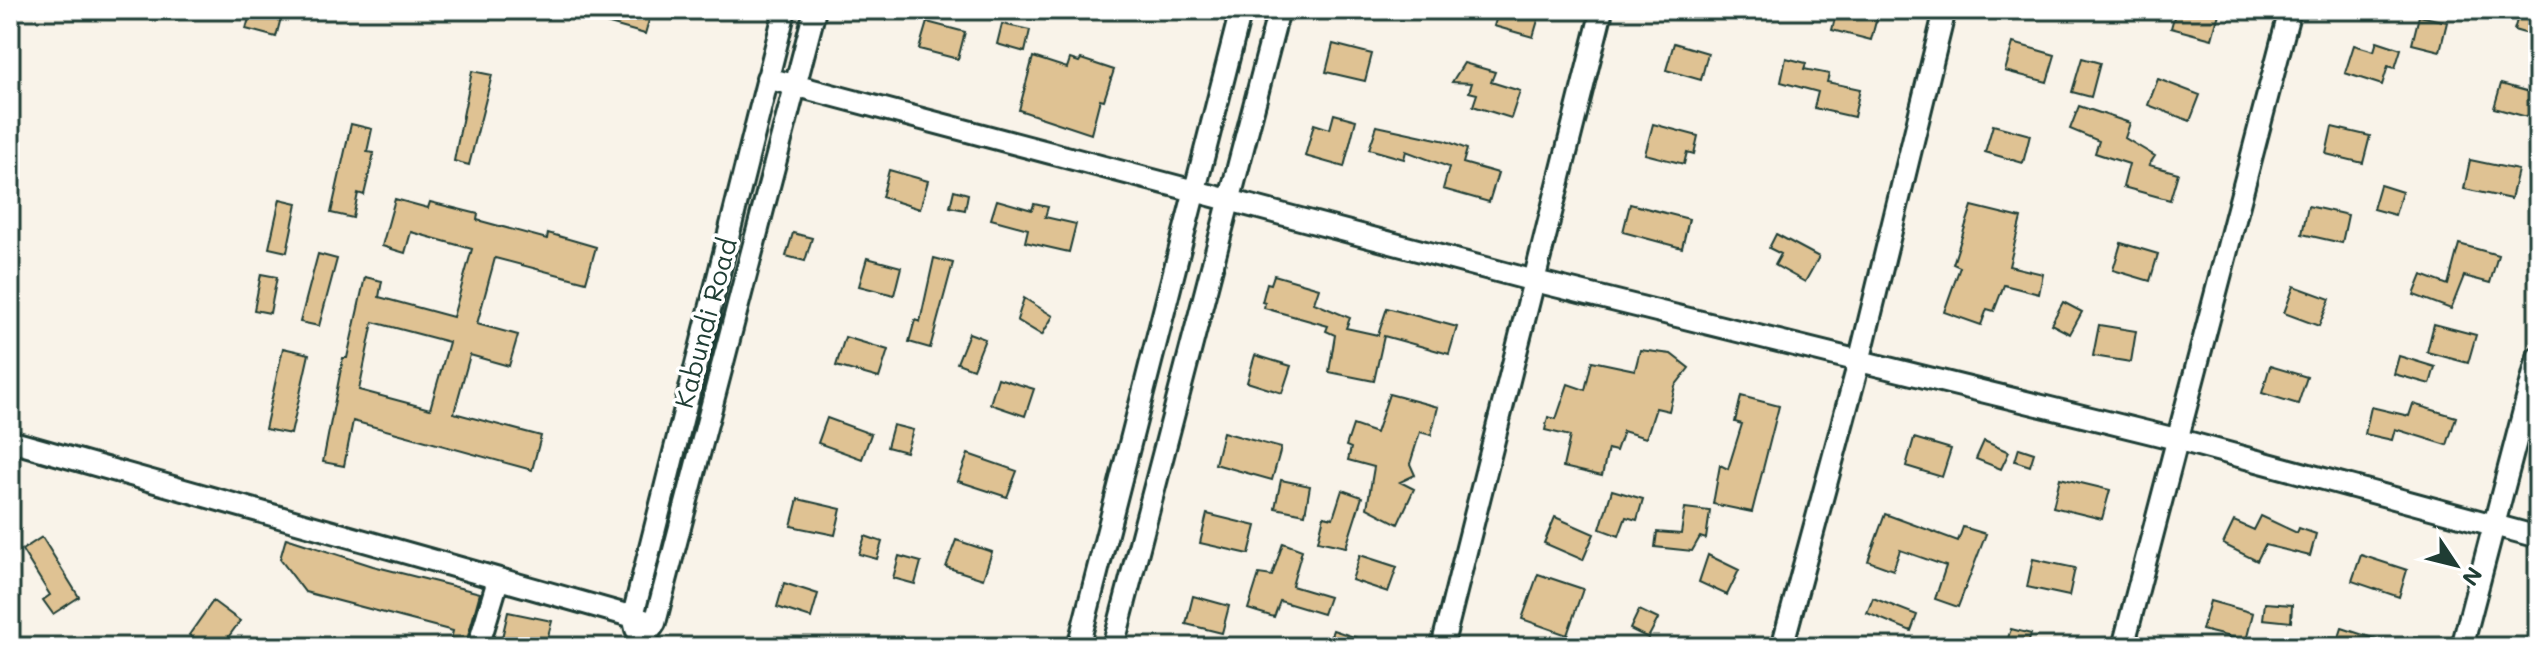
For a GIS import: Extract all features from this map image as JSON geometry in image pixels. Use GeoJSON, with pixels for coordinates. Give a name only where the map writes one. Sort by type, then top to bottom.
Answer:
{"type":"FeatureCollection","features":[{"type":"Feature","properties":{"kind":"street","name":"Kabundi Road"},"geometry":{"type":"LineString","coordinates":[[639,646],[633,616],[785,10]]}},
{"type":"Feature","properties":{"kind":"street","name":"Kabundi Road"},"geometry":{"type":"LineString","coordinates":[[639,646],[655,623],[815,10]]}},
{"type":"Feature","properties":{"kind":"street"},"geometry":{"type":"LineString","coordinates":[[1078,647],[1241,10]]}},
{"type":"Feature","properties":{"kind":"street"},"geometry":{"type":"LineString","coordinates":[[1113,647],[1279,10]]}},
{"type":"Feature","properties":{"kind":"street"},"geometry":{"type":"LineString","coordinates":[[1442,647],[1531,280],[1602,10]]}},
{"type":"Feature","properties":{"kind":"street"},"geometry":{"type":"LineString","coordinates":[[1782,647],[1859,362],[1945,10]]}},
{"type":"Feature","properties":{"kind":"street"},"geometry":{"type":"LineString","coordinates":[[2123,647],[2290,10]]}},
{"type":"Feature","properties":{"kind":"street"},"geometry":{"type":"LineString","coordinates":[[767,78],[1531,280],[2176,439],[2538,537]]}},
{"type":"Feature","properties":{"kind":"street"},"geometry":{"type":"LineString","coordinates":[[2462,647],[2538,357]]}},
{"type":"Feature","properties":{"kind":"street"},"geometry":{"type":"LineString","coordinates":[[10,441],[655,623]]}},
{"type":"Feature","properties":{"kind":"street"},"geometry":{"type":"LineString","coordinates":[[1113,509],[1146,518]]}},
{"type":"Feature","properties":{"kind":"street"},"geometry":{"type":"LineString","coordinates":[[478,647],[498,580]]}},
{"type":"Feature","properties":{"kind":"building"},"geometry":{"type":"Polygon","coordinates":[[[262,10],[283,10],[276,37],[246,29],[251,11],[261,13],[262,10]]]}},
{"type":"Feature","properties":{"kind":"building"},"geometry":{"type":"Polygon","coordinates":[[[575,10],[652,10],[645,34],[574,14],[575,10]]]}},
{"type":"Feature","properties":{"kind":"building"},"geometry":{"type":"Polygon","coordinates":[[[1499,10],[1541,10],[1533,37],[1494,26],[1499,10]]]}},
{"type":"Feature","properties":{"kind":"building"},"geometry":{"type":"Polygon","coordinates":[[[1837,10],[1879,10],[1871,40],[1832,30],[1837,10]]]}},
{"type":"Feature","properties":{"kind":"building"},"geometry":{"type":"Polygon","coordinates":[[[2176,10],[2220,10],[2212,39],[2171,28],[2176,10]]]}},
{"type":"Feature","properties":{"kind":"building"},"geometry":{"type":"Polygon","coordinates":[[[2520,10],[2538,10],[2538,37],[2514,30],[2520,10]]]}},
{"type":"Feature","properties":{"kind":"building"},"geometry":{"type":"Polygon","coordinates":[[[2419,16],[2447,22],[2440,51],[2412,44],[2419,16]]]}},
{"type":"Feature","properties":{"kind":"building"},"geometry":{"type":"Polygon","coordinates":[[[927,22],[965,32],[958,59],[919,49],[927,22]]]}},
{"type":"Feature","properties":{"kind":"building"},"geometry":{"type":"Polygon","coordinates":[[[1002,24],[1030,30],[1025,52],[997,44],[1002,24]]]}},
{"type":"Feature","properties":{"kind":"building"},"geometry":{"type":"Polygon","coordinates":[[[2377,41],[2401,49],[2395,68],[2388,66],[2382,85],[2345,73],[2354,45],[2374,51],[2377,41]]]}},
{"type":"Feature","properties":{"kind":"building"},"geometry":{"type":"Polygon","coordinates":[[[1674,43],[1708,53],[1701,80],[1666,70],[1674,43]]]}},
{"type":"Feature","properties":{"kind":"building"},"geometry":{"type":"Polygon","coordinates":[[[2013,43],[2055,55],[2047,82],[2005,71],[2013,43]]]}},
{"type":"Feature","properties":{"kind":"building"},"geometry":{"type":"Polygon","coordinates":[[[1333,44],[1372,54],[1365,81],[1326,72],[1333,44]]]}},
{"type":"Feature","properties":{"kind":"building"},"geometry":{"type":"Polygon","coordinates":[[[1033,57],[1067,68],[1070,59],[1079,62],[1081,59],[1114,70],[1104,100],[1100,99],[1091,134],[1019,110],[1033,57]]]}},
{"type":"Feature","properties":{"kind":"building"},"geometry":{"type":"Polygon","coordinates":[[[1786,58],[1806,63],[1804,69],[1829,74],[1827,82],[1860,89],[1854,117],[1814,108],[1818,92],[1781,82],[1786,58]]]}},
{"type":"Feature","properties":{"kind":"building"},"geometry":{"type":"Polygon","coordinates":[[[2082,58],[2100,63],[2091,97],[2072,92],[2082,58]]]}},
{"type":"Feature","properties":{"kind":"building"},"geometry":{"type":"Polygon","coordinates":[[[1464,63],[1495,72],[1491,82],[1520,91],[1511,118],[1473,106],[1477,94],[1469,92],[1472,83],[1452,82],[1464,63]]]}},
{"type":"Feature","properties":{"kind":"building"},"geometry":{"type":"Polygon","coordinates":[[[472,71],[492,75],[469,165],[454,161],[472,71]]]}},
{"type":"Feature","properties":{"kind":"building"},"geometry":{"type":"Polygon","coordinates":[[[2158,79],[2200,95],[2190,121],[2148,105],[2158,79]]]}},
{"type":"Feature","properties":{"kind":"building"},"geometry":{"type":"Polygon","coordinates":[[[2501,84],[2537,94],[2531,118],[2494,108],[2501,84]]]}},
{"type":"Feature","properties":{"kind":"building"},"geometry":{"type":"Polygon","coordinates":[[[2079,106],[2130,123],[2125,138],[2155,156],[2149,165],[2178,173],[2170,200],[2123,187],[2129,164],[2095,153],[2099,141],[2070,129],[2079,106]]]}},
{"type":"Feature","properties":{"kind":"building"},"geometry":{"type":"Polygon","coordinates":[[[1334,114],[1356,120],[1344,167],[1305,156],[1314,124],[1330,129],[1334,114]]]}},
{"type":"Feature","properties":{"kind":"building"},"geometry":{"type":"Polygon","coordinates":[[[351,124],[372,129],[367,152],[374,153],[364,195],[358,193],[353,218],[331,213],[351,124]]]}},
{"type":"Feature","properties":{"kind":"building"},"geometry":{"type":"Polygon","coordinates":[[[1653,124],[1698,136],[1694,154],[1687,152],[1684,164],[1645,154],[1653,124]]]}},
{"type":"Feature","properties":{"kind":"building"},"geometry":{"type":"Polygon","coordinates":[[[1993,125],[2030,135],[2023,163],[1985,152],[1993,125]]]}},
{"type":"Feature","properties":{"kind":"building"},"geometry":{"type":"Polygon","coordinates":[[[1377,126],[1446,141],[1467,149],[1463,163],[1498,173],[1489,202],[1443,189],[1449,167],[1406,151],[1404,159],[1369,149],[1377,126]]]}},
{"type":"Feature","properties":{"kind":"building"},"geometry":{"type":"Polygon","coordinates":[[[2332,127],[2370,136],[2363,163],[2326,154],[2332,127]]]}},
{"type":"Feature","properties":{"kind":"building"},"geometry":{"type":"Polygon","coordinates":[[[2470,160],[2518,170],[2511,199],[2464,189],[2470,160]]]}},
{"type":"Feature","properties":{"kind":"building"},"geometry":{"type":"Polygon","coordinates":[[[889,170],[928,181],[920,209],[882,197],[889,170]]]}},
{"type":"Feature","properties":{"kind":"building"},"geometry":{"type":"Polygon","coordinates":[[[2380,185],[2402,192],[2395,215],[2373,209],[2380,185]]]}},
{"type":"Feature","properties":{"kind":"building"},"geometry":{"type":"Polygon","coordinates":[[[954,190],[968,194],[965,210],[950,207],[954,190]]]}},
{"type":"Feature","properties":{"kind":"building"},"geometry":{"type":"Polygon","coordinates":[[[280,199],[297,203],[287,252],[269,248],[280,199]]]}},
{"type":"Feature","properties":{"kind":"building"},"geometry":{"type":"Polygon","coordinates":[[[395,199],[428,208],[430,202],[478,214],[477,220],[547,239],[548,233],[596,247],[586,282],[495,258],[477,324],[518,335],[509,366],[470,355],[454,413],[541,436],[532,470],[353,421],[344,466],[323,462],[343,358],[347,358],[365,277],[382,281],[379,297],[453,317],[472,249],[411,232],[405,253],[382,246],[395,199]],[[373,322],[359,390],[430,409],[449,342],[373,322]]]}},
{"type":"Feature","properties":{"kind":"building"},"geometry":{"type":"Polygon","coordinates":[[[997,200],[1032,210],[1034,204],[1048,207],[1045,217],[1076,224],[1069,252],[1025,242],[1028,229],[991,219],[997,200]]]}},
{"type":"Feature","properties":{"kind":"building"},"geometry":{"type":"Polygon","coordinates":[[[1630,204],[1689,219],[1682,248],[1623,232],[1630,204]]]}},
{"type":"Feature","properties":{"kind":"building"},"geometry":{"type":"Polygon","coordinates":[[[1972,206],[2021,218],[2009,266],[2043,274],[2039,294],[2004,285],[1994,311],[1987,309],[1981,325],[1944,312],[1960,267],[1953,264],[1972,206]]]}},
{"type":"Feature","properties":{"kind":"building"},"geometry":{"type":"Polygon","coordinates":[[[2308,206],[2348,215],[2342,243],[2302,234],[2308,206]]]}},
{"type":"Feature","properties":{"kind":"building"},"geometry":{"type":"Polygon","coordinates":[[[793,233],[812,238],[805,261],[786,256],[793,233]]]}},
{"type":"Feature","properties":{"kind":"building"},"geometry":{"type":"Polygon","coordinates":[[[1776,234],[1819,257],[1805,282],[1775,265],[1781,254],[1769,248],[1776,234]]]}},
{"type":"Feature","properties":{"kind":"building"},"geometry":{"type":"Polygon","coordinates":[[[2121,243],[2158,254],[2150,281],[2113,270],[2121,243]]]}},
{"type":"Feature","properties":{"kind":"building"},"geometry":{"type":"Polygon","coordinates":[[[2459,244],[2498,255],[2490,283],[2464,276],[2451,309],[2414,295],[2422,275],[2448,285],[2459,244]]]}},
{"type":"Feature","properties":{"kind":"building"},"geometry":{"type":"Polygon","coordinates":[[[318,254],[337,259],[319,326],[300,322],[318,254]]]}},
{"type":"Feature","properties":{"kind":"building"},"geometry":{"type":"Polygon","coordinates":[[[867,258],[901,267],[894,295],[859,286],[867,258]]]}},
{"type":"Feature","properties":{"kind":"building"},"geometry":{"type":"Polygon","coordinates":[[[934,258],[953,263],[930,348],[909,342],[915,320],[920,322],[934,258]]]}},
{"type":"Feature","properties":{"kind":"building"},"geometry":{"type":"Polygon","coordinates":[[[261,274],[277,277],[270,313],[254,310],[261,274]]]}},
{"type":"Feature","properties":{"kind":"building"},"geometry":{"type":"Polygon","coordinates":[[[1274,275],[1319,288],[1314,303],[1350,318],[1346,328],[1378,335],[1387,308],[1457,327],[1449,354],[1384,336],[1374,381],[1329,372],[1335,335],[1326,331],[1328,326],[1264,308],[1265,303],[1262,302],[1267,283],[1271,284],[1274,275]]]}},
{"type":"Feature","properties":{"kind":"building"},"geometry":{"type":"Polygon","coordinates":[[[2294,286],[2330,299],[2319,326],[2284,313],[2294,286]]]}},
{"type":"Feature","properties":{"kind":"building"},"geometry":{"type":"Polygon","coordinates":[[[1024,298],[1053,316],[1042,335],[1017,320],[1024,298]]]}},
{"type":"Feature","properties":{"kind":"building"},"geometry":{"type":"Polygon","coordinates":[[[2063,302],[2082,312],[2070,334],[2051,324],[2063,302]]]}},
{"type":"Feature","properties":{"kind":"building"},"geometry":{"type":"Polygon","coordinates":[[[2434,324],[2476,335],[2468,363],[2427,352],[2434,324]]]}},
{"type":"Feature","properties":{"kind":"building"},"geometry":{"type":"Polygon","coordinates":[[[2099,325],[2136,331],[2131,362],[2093,356],[2099,325]]]}},
{"type":"Feature","properties":{"kind":"building"},"geometry":{"type":"Polygon","coordinates":[[[969,333],[985,339],[973,369],[957,363],[969,333]]]}},
{"type":"Feature","properties":{"kind":"building"},"geometry":{"type":"Polygon","coordinates":[[[845,337],[888,350],[879,378],[836,366],[845,337]]]}},
{"type":"Feature","properties":{"kind":"building"},"geometry":{"type":"Polygon","coordinates":[[[283,348],[309,354],[291,434],[265,429],[283,348]]]}},
{"type":"Feature","properties":{"kind":"building"},"geometry":{"type":"Polygon","coordinates":[[[1640,350],[1671,354],[1689,368],[1675,386],[1669,411],[1656,408],[1646,438],[1623,431],[1616,451],[1608,449],[1602,476],[1563,467],[1570,436],[1545,430],[1548,417],[1556,419],[1568,384],[1585,390],[1592,361],[1635,370],[1640,350]]]}},
{"type":"Feature","properties":{"kind":"building"},"geometry":{"type":"Polygon","coordinates":[[[1255,355],[1291,366],[1282,393],[1247,382],[1255,355]]]}},
{"type":"Feature","properties":{"kind":"building"},"geometry":{"type":"Polygon","coordinates":[[[2399,356],[2435,367],[2430,384],[2394,374],[2399,356]]]}},
{"type":"Feature","properties":{"kind":"building"},"geometry":{"type":"Polygon","coordinates":[[[2270,366],[2307,377],[2298,404],[2262,393],[2270,366]]]}},
{"type":"Feature","properties":{"kind":"building"},"geometry":{"type":"Polygon","coordinates":[[[998,378],[1034,389],[1025,416],[990,404],[998,378]]]}},
{"type":"Feature","properties":{"kind":"building"},"geometry":{"type":"Polygon","coordinates":[[[1389,394],[1438,407],[1431,435],[1420,432],[1410,464],[1415,475],[1400,482],[1414,489],[1398,524],[1367,508],[1374,467],[1348,460],[1351,448],[1346,446],[1353,425],[1376,433],[1389,394]]]}},
{"type":"Feature","properties":{"kind":"building"},"geometry":{"type":"Polygon","coordinates":[[[1741,396],[1779,406],[1752,512],[1713,504],[1720,465],[1728,469],[1742,424],[1735,422],[1741,396]]]}},
{"type":"Feature","properties":{"kind":"building"},"geometry":{"type":"Polygon","coordinates":[[[2413,404],[2456,417],[2447,445],[2395,429],[2392,440],[2365,434],[2371,407],[2409,416],[2413,404]]]}},
{"type":"Feature","properties":{"kind":"building"},"geometry":{"type":"Polygon","coordinates":[[[827,418],[871,434],[862,459],[818,443],[827,418]]]}},
{"type":"Feature","properties":{"kind":"building"},"geometry":{"type":"Polygon","coordinates":[[[893,425],[913,430],[906,452],[887,447],[893,425]]]}},
{"type":"Feature","properties":{"kind":"building"},"geometry":{"type":"Polygon","coordinates":[[[1223,432],[1281,448],[1272,480],[1215,464],[1223,432]]]}},
{"type":"Feature","properties":{"kind":"building"},"geometry":{"type":"Polygon","coordinates":[[[1914,438],[1951,449],[1942,477],[1906,466],[1914,438]]]}},
{"type":"Feature","properties":{"kind":"building"},"geometry":{"type":"Polygon","coordinates":[[[1984,441],[2009,452],[2001,469],[1976,459],[1984,441]]]}},
{"type":"Feature","properties":{"kind":"building"},"geometry":{"type":"Polygon","coordinates":[[[2019,448],[2034,453],[2030,466],[2015,461],[2019,448]]]}},
{"type":"Feature","properties":{"kind":"building"},"geometry":{"type":"Polygon","coordinates":[[[968,454],[1017,471],[1007,497],[958,481],[968,454]]]}},
{"type":"Feature","properties":{"kind":"building"},"geometry":{"type":"Polygon","coordinates":[[[2060,478],[2110,490],[2102,519],[2053,507],[2060,478]]]}},
{"type":"Feature","properties":{"kind":"building"},"geometry":{"type":"Polygon","coordinates":[[[1281,480],[1310,486],[1305,514],[1275,508],[1281,480]]]}},
{"type":"Feature","properties":{"kind":"building"},"geometry":{"type":"Polygon","coordinates":[[[1342,490],[1362,497],[1346,547],[1318,541],[1324,516],[1333,518],[1342,490]]]}},
{"type":"Feature","properties":{"kind":"building"},"geometry":{"type":"Polygon","coordinates":[[[1612,490],[1643,499],[1637,520],[1626,517],[1619,536],[1600,529],[1612,490]]]}},
{"type":"Feature","properties":{"kind":"building"},"geometry":{"type":"Polygon","coordinates":[[[798,499],[841,509],[835,535],[791,526],[798,499]]]}},
{"type":"Feature","properties":{"kind":"building"},"geometry":{"type":"Polygon","coordinates":[[[1685,508],[1710,511],[1706,539],[1700,537],[1692,551],[1655,547],[1657,532],[1681,534],[1685,508]]]}},
{"type":"Feature","properties":{"kind":"building"},"geometry":{"type":"Polygon","coordinates":[[[1207,514],[1256,526],[1249,554],[1200,543],[1207,514]]]}},
{"type":"Feature","properties":{"kind":"building"},"geometry":{"type":"Polygon","coordinates":[[[1885,514],[1958,541],[1963,527],[1986,534],[1958,607],[1935,599],[1946,566],[1900,550],[1893,570],[1868,561],[1885,514]]]}},
{"type":"Feature","properties":{"kind":"building"},"geometry":{"type":"Polygon","coordinates":[[[2261,516],[2297,533],[2299,528],[2316,534],[2310,556],[2265,545],[2257,561],[2223,544],[2234,521],[2254,530],[2261,516]]]}},
{"type":"Feature","properties":{"kind":"building"},"geometry":{"type":"Polygon","coordinates":[[[1555,517],[1594,534],[1583,560],[1544,543],[1555,517]]]}},
{"type":"Feature","properties":{"kind":"building"},"geometry":{"type":"Polygon","coordinates":[[[865,536],[882,542],[877,559],[859,554],[865,536]]]}},
{"type":"Feature","properties":{"kind":"building"},"geometry":{"type":"Polygon","coordinates":[[[42,537],[79,597],[53,614],[43,600],[50,595],[22,550],[42,537]]]}},
{"type":"Feature","properties":{"kind":"building"},"geometry":{"type":"Polygon","coordinates":[[[286,538],[373,566],[480,593],[465,647],[449,647],[453,631],[305,592],[280,559],[286,538]]]}},
{"type":"Feature","properties":{"kind":"building"},"geometry":{"type":"Polygon","coordinates":[[[956,540],[992,552],[983,579],[946,567],[956,540]]]}},
{"type":"Feature","properties":{"kind":"building"},"geometry":{"type":"Polygon","coordinates":[[[1283,543],[1302,550],[1292,586],[1329,597],[1323,614],[1280,601],[1274,617],[1248,609],[1259,574],[1272,576],[1283,543]]]}},
{"type":"Feature","properties":{"kind":"building"},"geometry":{"type":"Polygon","coordinates":[[[1360,555],[1397,567],[1388,592],[1352,580],[1360,555]]]}},
{"type":"Feature","properties":{"kind":"building"},"geometry":{"type":"Polygon","coordinates":[[[1708,555],[1739,570],[1727,595],[1699,582],[1708,555]]]}},
{"type":"Feature","properties":{"kind":"building"},"geometry":{"type":"Polygon","coordinates":[[[2361,555],[2407,570],[2399,597],[2352,581],[2361,555]]]}},
{"type":"Feature","properties":{"kind":"building"},"geometry":{"type":"Polygon","coordinates":[[[899,556],[921,562],[915,584],[893,578],[899,556]]]}},
{"type":"Feature","properties":{"kind":"building"},"geometry":{"type":"Polygon","coordinates":[[[2033,559],[2075,568],[2069,596],[2027,587],[2033,559]]]}},
{"type":"Feature","properties":{"kind":"building"},"geometry":{"type":"Polygon","coordinates":[[[1538,574],[1583,589],[1567,635],[1522,619],[1538,574]]]}},
{"type":"Feature","properties":{"kind":"building"},"geometry":{"type":"Polygon","coordinates":[[[784,583],[818,594],[811,618],[777,607],[784,583]]]}},
{"type":"Feature","properties":{"kind":"building"},"geometry":{"type":"Polygon","coordinates":[[[1193,596],[1229,606],[1222,633],[1186,624],[1193,596]]]}},
{"type":"Feature","properties":{"kind":"building"},"geometry":{"type":"Polygon","coordinates":[[[1873,598],[1917,615],[1911,631],[1867,613],[1873,598]]]}},
{"type":"Feature","properties":{"kind":"building"},"geometry":{"type":"Polygon","coordinates":[[[213,601],[240,621],[221,647],[206,647],[189,635],[213,601]]]}},
{"type":"Feature","properties":{"kind":"building"},"geometry":{"type":"Polygon","coordinates":[[[2210,601],[2253,613],[2246,641],[2202,630],[2210,601]]]}},
{"type":"Feature","properties":{"kind":"building"},"geometry":{"type":"Polygon","coordinates":[[[2265,603],[2292,605],[2291,622],[2263,619],[2265,603]]]}},
{"type":"Feature","properties":{"kind":"building"},"geometry":{"type":"Polygon","coordinates":[[[1639,610],[1658,619],[1648,638],[1630,629],[1639,610]]]}},
{"type":"Feature","properties":{"kind":"building"},"geometry":{"type":"Polygon","coordinates":[[[508,612],[552,621],[545,647],[501,642],[508,612]]]}},
{"type":"Feature","properties":{"kind":"building"},"geometry":{"type":"Polygon","coordinates":[[[2342,628],[2391,644],[2391,647],[2336,647],[2342,628]]]}},
{"type":"Feature","properties":{"kind":"building"},"geometry":{"type":"Polygon","coordinates":[[[2011,629],[2031,634],[2027,647],[2005,647],[2011,629]]]}},
{"type":"Feature","properties":{"kind":"building"},"geometry":{"type":"Polygon","coordinates":[[[1333,630],[1375,644],[1375,647],[1327,647],[1333,630]]]}}]}
